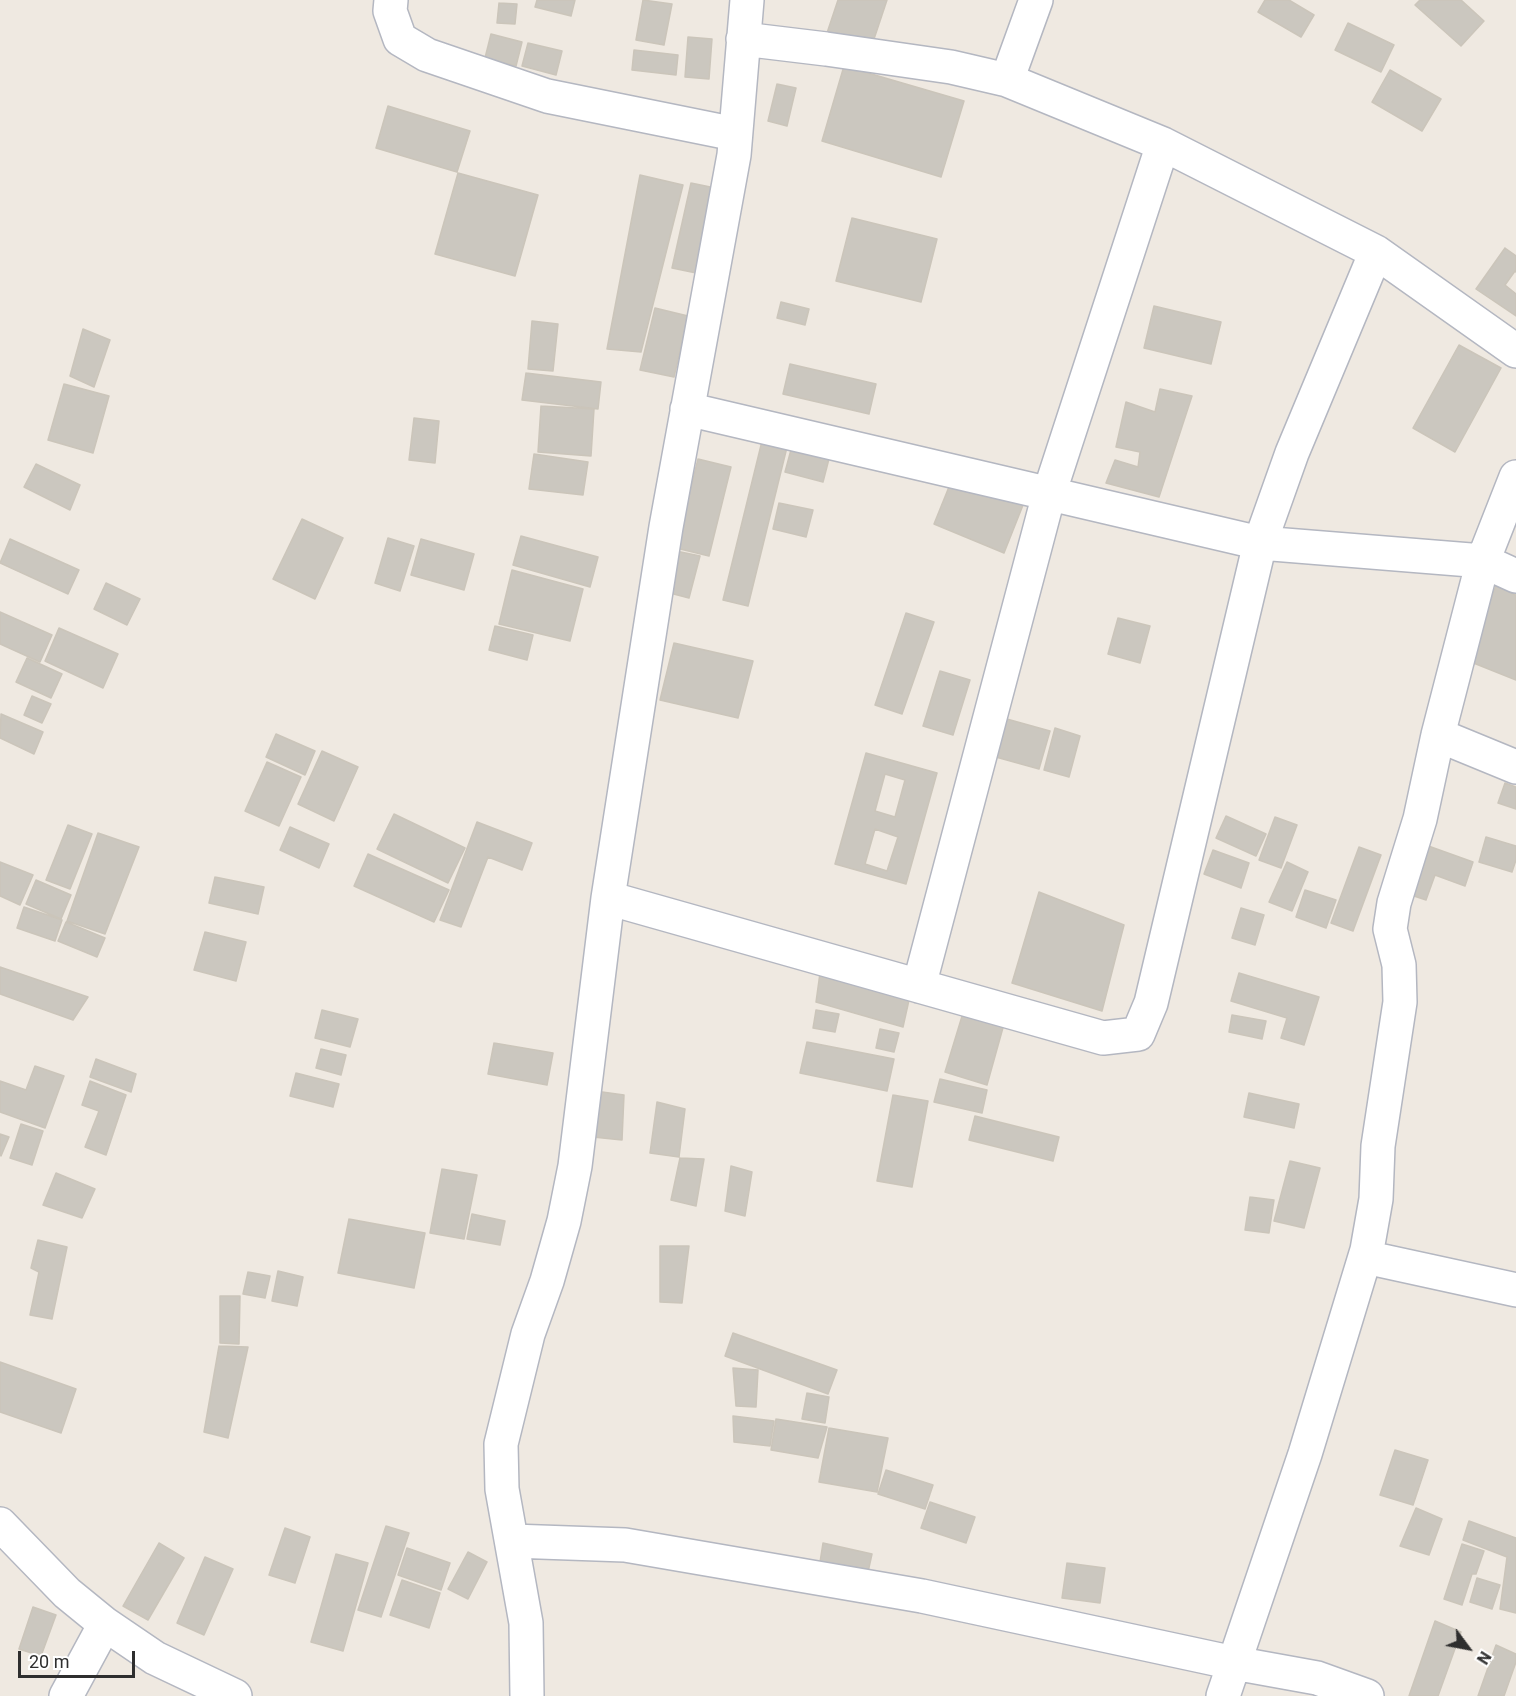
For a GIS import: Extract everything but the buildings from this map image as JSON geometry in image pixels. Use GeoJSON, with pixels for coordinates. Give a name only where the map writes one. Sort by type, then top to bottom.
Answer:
{"type":"FeatureCollection","features":[{"type":"Feature","properties":{"kind":"street"},"geometry":{"type":"LineString","coordinates":[[392,0],[390,11],[400,39],[427,55],[547,96],[735,134]]}},
{"type":"Feature","properties":{"kind":"street"},"geometry":{"type":"LineString","coordinates":[[527,1696],[526,1623],[502,1489],[501,1444],[528,1334],[547,1281],[564,1221],[575,1166],[608,898],[666,527],[734,155],[747,0]]}},
{"type":"Feature","properties":{"kind":"street"},"geometry":{"type":"LineString","coordinates":[[1007,80],[1036,0]]}},
{"type":"Feature","properties":{"kind":"street"},"geometry":{"type":"LineString","coordinates":[[743,39],[951,67],[1007,80],[1162,144],[1376,252],[1516,351]]}},
{"type":"Feature","properties":{"kind":"street"},"geometry":{"type":"LineString","coordinates":[[919,986],[1049,494],[1162,144]]}},
{"type":"Feature","properties":{"kind":"street"},"geometry":{"type":"LineString","coordinates":[[608,898],[1103,1038],[1138,1034],[1151,1004],[1260,543],[1292,453],[1376,252]]}},
{"type":"Feature","properties":{"kind":"street"},"geometry":{"type":"LineString","coordinates":[[687,409],[1260,543],[1483,561],[1516,576]]}},
{"type":"Feature","properties":{"kind":"street"},"geometry":{"type":"LineString","coordinates":[[1223,1696],[1305,1454],[1365,1257],[1376,1199],[1378,1146],[1400,1002],[1399,964],[1390,929],[1394,903],[1420,819],[1438,735],[1483,561],[1516,477]]}},
{"type":"Feature","properties":{"kind":"street"},"geometry":{"type":"LineString","coordinates":[[1438,735],[1516,767]]}},
{"type":"Feature","properties":{"kind":"street"},"geometry":{"type":"LineString","coordinates":[[1365,1257],[1516,1290]]}},
{"type":"Feature","properties":{"kind":"street"},"geometry":{"type":"LineString","coordinates":[[0,1524],[67,1593],[105,1624],[155,1658],[235,1696]]}},
{"type":"Feature","properties":{"kind":"street"},"geometry":{"type":"LineString","coordinates":[[512,1541],[625,1545],[922,1596],[1234,1663],[1317,1677],[1367,1696]]}},
{"type":"Feature","properties":{"kind":"street"},"geometry":{"type":"LineString","coordinates":[[66,1696],[105,1624]]}}]}
